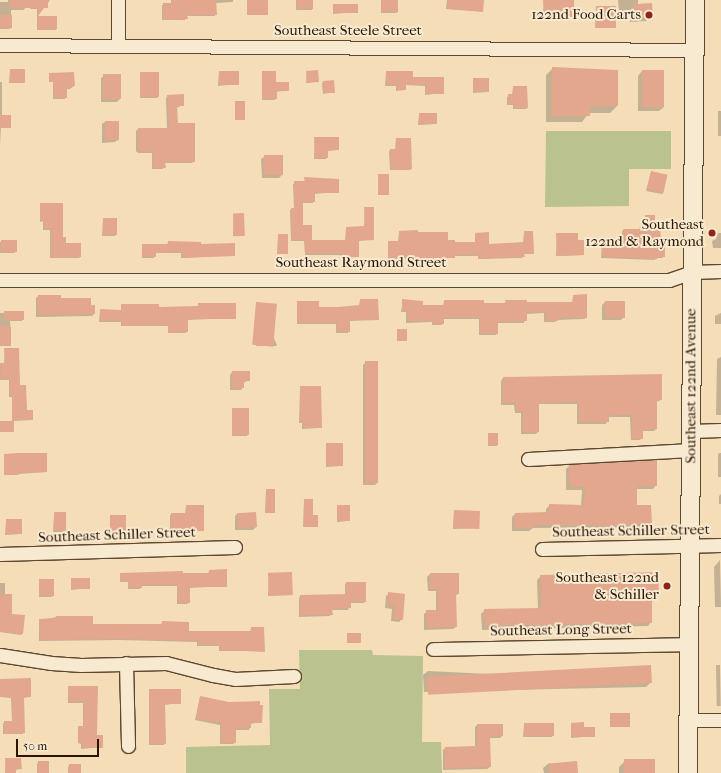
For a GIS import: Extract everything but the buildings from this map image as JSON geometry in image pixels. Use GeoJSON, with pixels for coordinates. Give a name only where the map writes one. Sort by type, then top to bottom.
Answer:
{"type":"FeatureCollection","features":[{"type":"Feature","properties":{"kind":"main road","name":"Southeast 122nd Avenue"},"geometry":{"type":"LineString","coordinates":[[688,773],[695,0]]}},
{"type":"Feature","properties":{"kind":"street"},"geometry":{"type":"LineString","coordinates":[[118,0],[118,46]]}},
{"type":"Feature","properties":{"kind":"street","name":"Southeast Steele Street"},"geometry":{"type":"LineString","coordinates":[[0,45],[695,50]]}},
{"type":"Feature","properties":{"kind":"street","name":"Southeast Raymond Street"},"geometry":{"type":"LineString","coordinates":[[0,280],[669,280],[692,272],[721,271]]}},
{"type":"Feature","properties":{"kind":"street"},"geometry":{"type":"LineString","coordinates":[[691,431],[721,430]]}},
{"type":"Feature","properties":{"kind":"street"},"geometry":{"type":"LineString","coordinates":[[528,459],[691,450]]}},
{"type":"Feature","properties":{"kind":"street","name":"Southeast Schiller Street"},"geometry":{"type":"LineString","coordinates":[[542,549],[721,544]]}},
{"type":"Feature","properties":{"kind":"street","name":"Southeast Schiller Street"},"geometry":{"type":"LineString","coordinates":[[0,554],[235,547]]}},
{"type":"Feature","properties":{"kind":"street","name":"Southeast Long Street"},"geometry":{"type":"LineString","coordinates":[[433,649],[689,644]]}},
{"type":"Feature","properties":{"kind":"street"},"geometry":{"type":"LineString","coordinates":[[0,655],[58,663],[166,663],[212,676],[235,679],[294,676]]}},
{"type":"Feature","properties":{"kind":"street"},"geometry":{"type":"LineString","coordinates":[[126,664],[128,746]]}},
{"type":"Feature","properties":{"kind":"street"},"geometry":{"type":"LineString","coordinates":[[688,720],[721,720]]}},
{"type":"Feature","properties":{"kind":"green space"},"geometry":{"type":"Polygon","coordinates":[[[546,131],[671,131],[671,169],[629,169],[629,206],[545,207],[546,131]]]}},
{"type":"Feature","properties":{"kind":"green space"},"geometry":{"type":"Polygon","coordinates":[[[299,650],[372,650],[373,655],[423,656],[422,742],[441,742],[442,773],[186,773],[186,747],[270,745],[269,689],[300,689],[299,650]]]}},
{"type":"Feature","properties":{"kind":"place","name":"122nd Food Carts"},"geometry":{"type":"Point","coordinates":[649,15]}},
{"type":"Feature","properties":{"kind":"place","name":"Southeast 122nd & Raymond"},"geometry":{"type":"Point","coordinates":[712,233]}},
{"type":"Feature","properties":{"kind":"place","name":"Southeast 122nd & Schiller"},"geometry":{"type":"Point","coordinates":[667,586]}}]}
